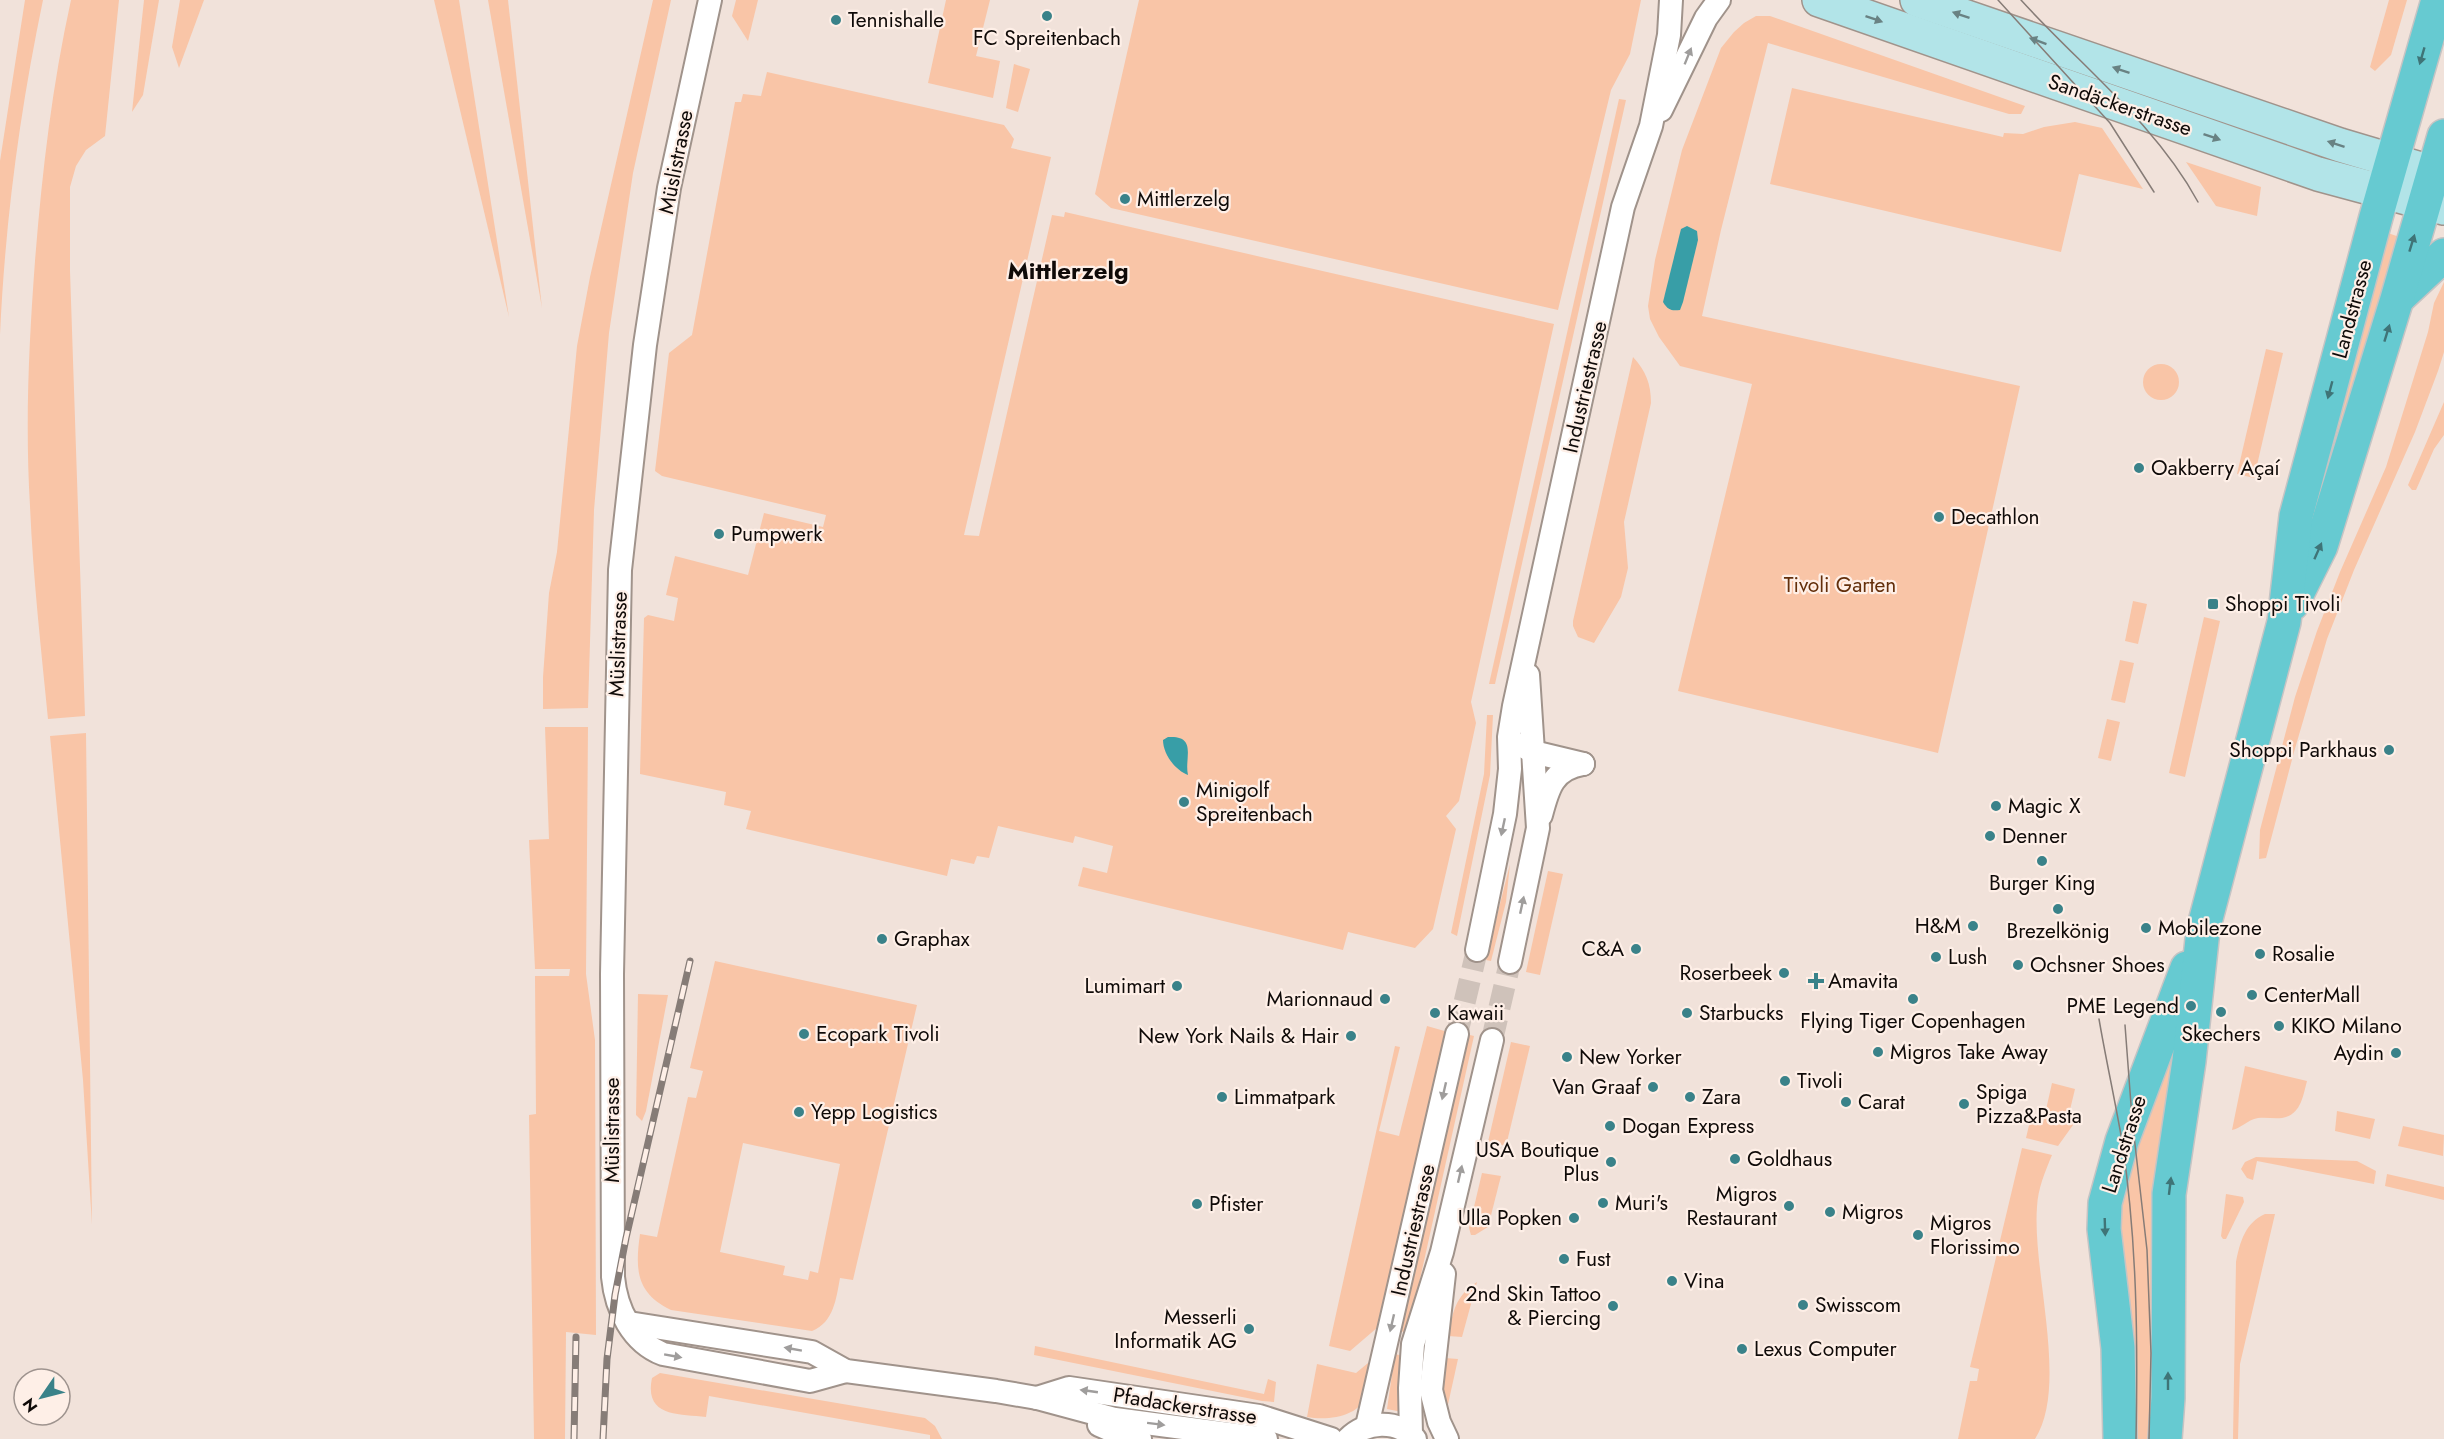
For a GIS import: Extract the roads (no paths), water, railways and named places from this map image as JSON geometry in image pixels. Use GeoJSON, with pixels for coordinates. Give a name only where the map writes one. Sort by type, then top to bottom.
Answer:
{"type":"FeatureCollection","features":[{"type":"Feature","properties":{"kind":"main road","name":"Landstrasse"},"geometry":{"type":"LineString","coordinates":[[2120,1439],[2118,1348],[2104,1229],[2105,1203],[2110,1178],[2157,1044],[2203,930],[2283,622],[2296,516],[2392,160],[2438,0]]}},
{"type":"Feature","properties":{"kind":"main road","name":"Landstrasse"},"geometry":{"type":"LineString","coordinates":[[2283,622],[2321,546],[2397,299],[2436,190],[2444,136]]}},
{"type":"Feature","properties":{"kind":"main road"},"geometry":{"type":"LineString","coordinates":[[2397,299],[2444,255]]}},
{"type":"Feature","properties":{"kind":"main road","name":"Landstrasse"},"geometry":{"type":"LineString","coordinates":[[2166,1439],[2169,1194],[2189,1061],[2203,930]]}},
{"type":"Feature","properties":{"kind":"street","name":"Müslistrasse"},"geometry":{"type":"LineString","coordinates":[[615,1295],[612,1259],[612,974],[621,570],[645,345],[669,188],[710,0]]}},
{"type":"Feature","properties":{"kind":"street","name":"Industriestrasse"},"geometry":{"type":"LineString","coordinates":[[1477,950],[1505,814],[1510,769],[1509,748],[1522,700],[1526,650],[1623,207],[1651,126],[1669,35],[1671,0]]}},
{"type":"Feature","properties":{"kind":"street","name":"Industriestrasse"},"geometry":{"type":"LineString","coordinates":[[1651,126],[1666,102],[1706,18],[1719,0]]}},
{"type":"Feature","properties":{"kind":"street","name":"Sandäckerstrasse"},"geometry":{"type":"LineString","coordinates":[[1819,0],[2318,174],[2384,191],[2436,190]]}},
{"type":"Feature","properties":{"kind":"street","name":"Sandäckerstrasse"},"geometry":{"type":"LineString","coordinates":[[1917,0],[2340,145],[2392,160],[2436,190]]}},
{"type":"Feature","properties":{"kind":"street"},"geometry":{"type":"LineString","coordinates":[[2022,71],[2051,69],[2072,53]]}},
{"type":"Feature","properties":{"kind":"street"},"geometry":{"type":"LineString","coordinates":[[1522,700],[1517,737],[1524,747],[1533,752],[1583,764]]}},
{"type":"Feature","properties":{"kind":"street"},"geometry":{"type":"LineString","coordinates":[[1522,700],[1548,740],[1583,764]]}},
{"type":"Feature","properties":{"kind":"street"},"geometry":{"type":"LineString","coordinates":[[1510,769],[1521,756],[1533,752]]}},
{"type":"Feature","properties":{"kind":"street"},"geometry":{"type":"LineString","coordinates":[[1533,752],[1538,828]]}},
{"type":"Feature","properties":{"kind":"street"},"geometry":{"type":"LineString","coordinates":[[1510,962],[1547,795],[1555,778],[1566,768],[1583,764]]}},
{"type":"Feature","properties":{"kind":"street","name":"Industriestrasse"},"geometry":{"type":"LineString","coordinates":[[1367,1426],[1457,1034]]}},
{"type":"Feature","properties":{"kind":"street","name":"Industriestrasse"},"geometry":{"type":"LineString","coordinates":[[1413,1437],[1410,1388],[1413,1344],[1442,1252],[1492,1041]]}},
{"type":"Feature","properties":{"kind":"street","name":"Industriestrasse"},"geometry":{"type":"LineString","coordinates":[[1442,1252],[1444,1282],[1431,1390],[1443,1431]]}},
{"type":"Feature","properties":{"kind":"street","name":"Pfadackerstrasse"},"geometry":{"type":"LineString","coordinates":[[615,1295],[629,1323],[812,1352],[846,1371],[1037,1398],[1115,1419],[1266,1439]]}},
{"type":"Feature","properties":{"kind":"street","name":"Pfadackerstrasse"},"geometry":{"type":"LineString","coordinates":[[1037,1398],[1068,1388],[1259,1416],[1331,1439]]}},
{"type":"Feature","properties":{"kind":"street","name":"Pfadackerstrasse"},"geometry":{"type":"LineString","coordinates":[[1037,1398],[1127,1437],[1140,1439]]}},
{"type":"Feature","properties":{"kind":"street"},"geometry":{"type":"LineString","coordinates":[[1348,1439],[1367,1426],[1383,1424],[1398,1427],[1413,1437]]}},
{"type":"Feature","properties":{"kind":"water"},"geometry":{"type":"Polygon","coordinates":[[[1687,226],[1697,231],[1698,240],[1683,302],[1680,310],[1672,310],[1663,302],[1681,229],[1687,226]]]}},
{"type":"Feature","properties":{"kind":"water"},"geometry":{"type":"Polygon","coordinates":[[[1168,737],[1177,737],[1186,744],[1188,775],[1167,756],[1163,740],[1168,737]]]}},
{"type":"Feature","properties":{"kind":"tunnel"},"geometry":{"type":"LineString","coordinates":[[1457,1034],[1477,950]]}},
{"type":"Feature","properties":{"kind":"tunnel"},"geometry":{"type":"LineString","coordinates":[[1492,1040],[1510,962]]}},
{"type":"Feature","properties":{"kind":"tram line"},"geometry":{"type":"LineString","coordinates":[[1998,0],[2110,123],[2154,192]]}},
{"type":"Feature","properties":{"kind":"tram line"},"geometry":{"type":"LineString","coordinates":[[2021,0],[2116,96],[2161,146],[2181,173],[2198,202]]}},
{"type":"Feature","properties":{"kind":"tram line"},"geometry":{"type":"LineString","coordinates":[[2099,1019],[2122,1141],[2131,1215],[2137,1365],[2136,1439]]}},
{"type":"Feature","properties":{"kind":"tram line"},"geometry":{"type":"LineString","coordinates":[[2125,1025],[2132,1118],[2147,1250],[2151,1353],[2149,1439]]}},
{"type":"Feature","properties":{"kind":"railway"},"geometry":{"type":"LineString","coordinates":[[603,1439],[607,1359],[615,1295],[690,961]]}},
{"type":"Feature","properties":{"kind":"railway"},"geometry":{"type":"LineString","coordinates":[[574,1439],[576,1337]]}},
{"type":"Feature","properties":{"kind":"place","name":"FC Spreitenbach"},"geometry":{"type":"Point","coordinates":[1047,16]}},
{"type":"Feature","properties":{"kind":"place","name":"Tennishalle"},"geometry":{"type":"Point","coordinates":[836,20]}},
{"type":"Feature","properties":{"kind":"place","name":"Mittlerzelg"},"geometry":{"type":"Point","coordinates":[1125,199]}},
{"type":"Feature","properties":{"kind":"place","name":"Oakberry Açaí"},"geometry":{"type":"Point","coordinates":[2139,468]}},
{"type":"Feature","properties":{"kind":"place","name":"Decathlon"},"geometry":{"type":"Point","coordinates":[1939,517]}},
{"type":"Feature","properties":{"kind":"place","name":"Pumpwerk"},"geometry":{"type":"Point","coordinates":[719,534]}},
{"type":"Feature","properties":{"kind":"place","name":"Shoppi Tivoli"},"geometry":{"type":"Point","coordinates":[2213,604]}},
{"type":"Feature","properties":{"kind":"place","name":"Shoppi Parkhaus"},"geometry":{"type":"Point","coordinates":[2389,750]}},
{"type":"Feature","properties":{"kind":"place","name":"Minigolf Spreitenbach"},"geometry":{"type":"Point","coordinates":[1184,802]}},
{"type":"Feature","properties":{"kind":"place","name":"Magic X"},"geometry":{"type":"Point","coordinates":[1996,806]}},
{"type":"Feature","properties":{"kind":"place","name":"Denner"},"geometry":{"type":"Point","coordinates":[1990,836]}},
{"type":"Feature","properties":{"kind":"place","name":"Burger King"},"geometry":{"type":"Point","coordinates":[2042,861]}},
{"type":"Feature","properties":{"kind":"place","name":"Brezelkönig"},"geometry":{"type":"Point","coordinates":[2058,909]}},
{"type":"Feature","properties":{"kind":"place","name":"H&M"},"geometry":{"type":"Point","coordinates":[1973,926]}},
{"type":"Feature","properties":{"kind":"place","name":"Mobilezone"},"geometry":{"type":"Point","coordinates":[2146,928]}},
{"type":"Feature","properties":{"kind":"place","name":"Graphax"},"geometry":{"type":"Point","coordinates":[882,939]}},
{"type":"Feature","properties":{"kind":"place","name":"C&A"},"geometry":{"type":"Point","coordinates":[1636,949]}},
{"type":"Feature","properties":{"kind":"place","name":"Rosalie"},"geometry":{"type":"Point","coordinates":[2260,954]}},
{"type":"Feature","properties":{"kind":"place","name":"Lush"},"geometry":{"type":"Point","coordinates":[1936,957]}},
{"type":"Feature","properties":{"kind":"place","name":"Ochsner Shoes"},"geometry":{"type":"Point","coordinates":[2018,965]}},
{"type":"Feature","properties":{"kind":"place","name":"Roserbeek"},"geometry":{"type":"Point","coordinates":[1784,973]}},
{"type":"Feature","properties":{"kind":"place","name":"Amavita"},"geometry":{"type":"Point","coordinates":[1816,981]}},
{"type":"Feature","properties":{"kind":"place","name":"Lumimart"},"geometry":{"type":"Point","coordinates":[1177,986]}},
{"type":"Feature","properties":{"kind":"place","name":"CenterMall"},"geometry":{"type":"Point","coordinates":[2252,995]}},
{"type":"Feature","properties":{"kind":"place","name":"Marionnaud"},"geometry":{"type":"Point","coordinates":[1385,999]}},
{"type":"Feature","properties":{"kind":"place","name":"Flying Tiger Copenhagen"},"geometry":{"type":"Point","coordinates":[1913,999]}},
{"type":"Feature","properties":{"kind":"place","name":"PME Legend"},"geometry":{"type":"Point","coordinates":[2191,1006]}},
{"type":"Feature","properties":{"kind":"place","name":"Skechers"},"geometry":{"type":"Point","coordinates":[2221,1012]}},
{"type":"Feature","properties":{"kind":"place","name":"Kawaii"},"geometry":{"type":"Point","coordinates":[1435,1013]}},
{"type":"Feature","properties":{"kind":"place","name":"Starbucks"},"geometry":{"type":"Point","coordinates":[1687,1013]}},
{"type":"Feature","properties":{"kind":"place","name":"KIKO Milano"},"geometry":{"type":"Point","coordinates":[2279,1026]}},
{"type":"Feature","properties":{"kind":"place","name":"Ecopark Tivoli"},"geometry":{"type":"Point","coordinates":[804,1034]}},
{"type":"Feature","properties":{"kind":"place","name":"New York Nails & Hair"},"geometry":{"type":"Point","coordinates":[1351,1036]}},
{"type":"Feature","properties":{"kind":"place","name":"Migros Take Away"},"geometry":{"type":"Point","coordinates":[1878,1052]}},
{"type":"Feature","properties":{"kind":"place","name":"Aydin"},"geometry":{"type":"Point","coordinates":[2396,1053]}},
{"type":"Feature","properties":{"kind":"place","name":"New Yorker"},"geometry":{"type":"Point","coordinates":[1567,1057]}},
{"type":"Feature","properties":{"kind":"place","name":"Tivoli"},"geometry":{"type":"Point","coordinates":[1785,1081]}},
{"type":"Feature","properties":{"kind":"place","name":"Van Graaf"},"geometry":{"type":"Point","coordinates":[1653,1087]}},
{"type":"Feature","properties":{"kind":"place","name":"Limmatpark"},"geometry":{"type":"Point","coordinates":[1222,1097]}},
{"type":"Feature","properties":{"kind":"place","name":"Zara"},"geometry":{"type":"Point","coordinates":[1690,1097]}},
{"type":"Feature","properties":{"kind":"place","name":"Carat"},"geometry":{"type":"Point","coordinates":[1846,1102]}},
{"type":"Feature","properties":{"kind":"place","name":"Spiga Pizza&Pasta"},"geometry":{"type":"Point","coordinates":[1964,1104]}},
{"type":"Feature","properties":{"kind":"place","name":"Yepp Logistics"},"geometry":{"type":"Point","coordinates":[799,1112]}},
{"type":"Feature","properties":{"kind":"place","name":"Dogan Express"},"geometry":{"type":"Point","coordinates":[1610,1126]}},
{"type":"Feature","properties":{"kind":"place","name":"Goldhaus"},"geometry":{"type":"Point","coordinates":[1735,1159]}},
{"type":"Feature","properties":{"kind":"place","name":"USA Boutique Plus"},"geometry":{"type":"Point","coordinates":[1611,1162]}},
{"type":"Feature","properties":{"kind":"place","name":"Muri's"},"geometry":{"type":"Point","coordinates":[1603,1203]}},
{"type":"Feature","properties":{"kind":"place","name":"Pfister"},"geometry":{"type":"Point","coordinates":[1197,1204]}},
{"type":"Feature","properties":{"kind":"place","name":"Migros Restaurant"},"geometry":{"type":"Point","coordinates":[1789,1206]}},
{"type":"Feature","properties":{"kind":"place","name":"Migros"},"geometry":{"type":"Point","coordinates":[1830,1212]}},
{"type":"Feature","properties":{"kind":"place","name":"Ulla Popken"},"geometry":{"type":"Point","coordinates":[1574,1218]}},
{"type":"Feature","properties":{"kind":"place","name":"Migros Florissimo"},"geometry":{"type":"Point","coordinates":[1918,1235]}},
{"type":"Feature","properties":{"kind":"place","name":"Fust"},"geometry":{"type":"Point","coordinates":[1564,1259]}},
{"type":"Feature","properties":{"kind":"place","name":"Vina"},"geometry":{"type":"Point","coordinates":[1672,1281]}},
{"type":"Feature","properties":{"kind":"place","name":"Swisscom"},"geometry":{"type":"Point","coordinates":[1803,1305]}},
{"type":"Feature","properties":{"kind":"place","name":"2nd Skin Tattoo & Piercing"},"geometry":{"type":"Point","coordinates":[1613,1306]}},
{"type":"Feature","properties":{"kind":"place","name":"Messerli Informatik AG"},"geometry":{"type":"Point","coordinates":[1249,1329]}},
{"type":"Feature","properties":{"kind":"place","name":"Lexus Computer"},"geometry":{"type":"Point","coordinates":[1742,1349]}},
{"type":"Feature","properties":{"kind":"district","name":"Mittlerzelg"},"geometry":{"type":"Point","coordinates":[1068,270]}},
{"type":"Feature","properties":{"kind":"park label","name":"Tivoli Garten"},"geometry":{"type":"Point","coordinates":[1840,585]}}]}
